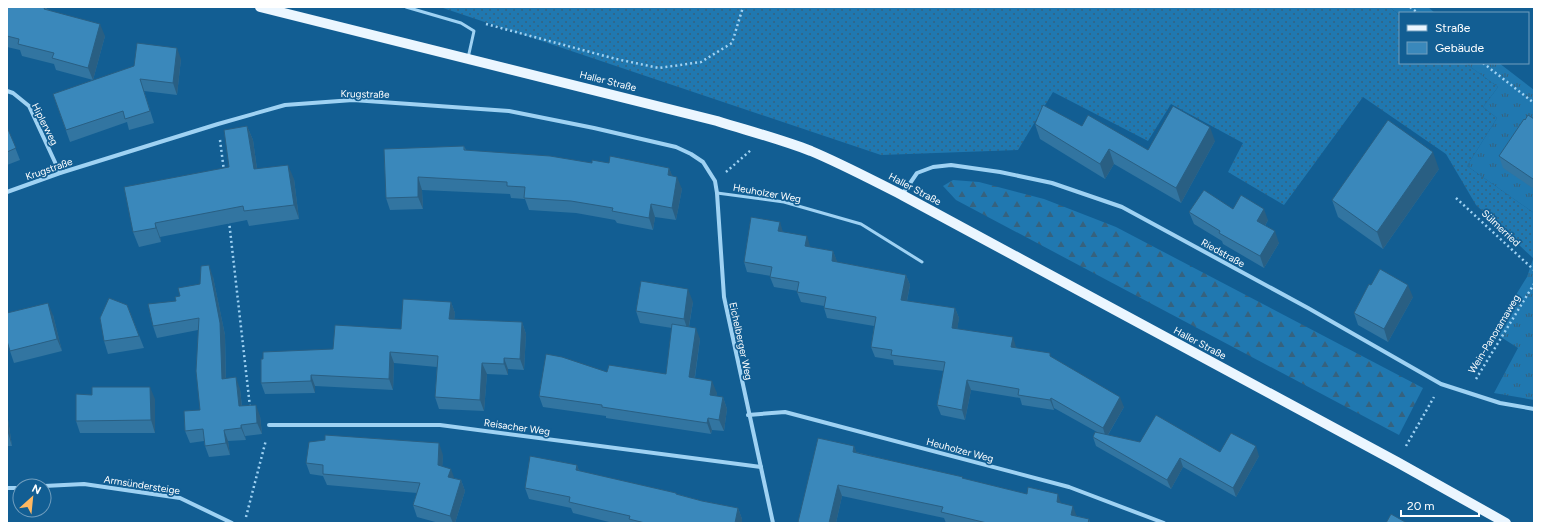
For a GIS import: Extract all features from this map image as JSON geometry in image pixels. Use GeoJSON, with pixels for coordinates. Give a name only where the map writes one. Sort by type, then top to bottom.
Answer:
{"type":"FeatureCollection","features":[{"type":"Feature","properties":{"kind":"main road","name":"Haller Straße"},"geometry":{"type":"LineString","coordinates":[[260,7],[717,121],[775,138],[810,151],[902,195],[1397,462],[1506,523]]}},
{"type":"Feature","properties":{"kind":"street","name":"Hiplerweg"},"geometry":{"type":"LineString","coordinates":[[7,91],[29,106],[60,173]]}},
{"type":"Feature","properties":{"kind":"street","name":"Krugstraße"},"geometry":{"type":"LineString","coordinates":[[7,192],[60,173],[285,105],[353,100],[502,110],[594,128],[676,147],[704,162]]}},
{"type":"Feature","properties":{"kind":"street","name":"Eichelberger Weg"},"geometry":{"type":"LineString","coordinates":[[704,162],[715,181],[724,297],[748,415],[773,523]]}},
{"type":"Feature","properties":{"kind":"street","name":"Riedstraße"},"geometry":{"type":"LineString","coordinates":[[902,195],[916,173],[933,167],[951,165],[1000,172],[1052,183],[1122,207],[1315,312],[1441,384],[1500,402],[1534,409]]}},
{"type":"Feature","properties":{"kind":"street","name":"Heuholzer Weg"},"geometry":{"type":"LineString","coordinates":[[748,415],[785,412],[1069,487],[1164,523]]}},
{"type":"Feature","properties":{"kind":"street","name":"Reisacher Weg"},"geometry":{"type":"LineString","coordinates":[[269,425],[440,425],[761,467]]}},
{"type":"Feature","properties":{"kind":"street","name":"Armsündersteige"},"geometry":{"type":"LineString","coordinates":[[52,486],[84,484],[180,498],[232,523]]}},
{"type":"Feature","properties":{"kind":"lane"},"geometry":{"type":"LineString","coordinates":[[406,7],[461,23],[474,31],[468,58]]}},
{"type":"Feature","properties":{"kind":"lane","name":"Heuholzer Weg"},"geometry":{"type":"LineString","coordinates":[[717,193],[784,202],[861,224],[922,262]]}},
{"type":"Feature","properties":{"kind":"path"},"geometry":{"type":"LineString","coordinates":[[474,31],[486,24],[616,59],[659,68],[701,62],[732,43],[744,7]]}},
{"type":"Feature","properties":{"kind":"path"},"geometry":{"type":"LineString","coordinates":[[1484,64],[1534,103]]}},
{"type":"Feature","properties":{"kind":"path"},"geometry":{"type":"LineString","coordinates":[[218,124],[224,178]]}},
{"type":"Feature","properties":{"kind":"path"},"geometry":{"type":"LineString","coordinates":[[715,181],[752,148]]}},
{"type":"Feature","properties":{"kind":"path","name":"Sülmerried"},"geometry":{"type":"LineString","coordinates":[[1456,198],[1534,270]]}},
{"type":"Feature","properties":{"kind":"path"},"geometry":{"type":"LineString","coordinates":[[229,217],[250,410],[269,425],[245,523]]}},
{"type":"Feature","properties":{"kind":"path","name":"Wein-Panoramaweg"},"geometry":{"type":"LineString","coordinates":[[1468,393],[1534,284]]}},
{"type":"Feature","properties":{"kind":"path"},"geometry":{"type":"LineString","coordinates":[[1397,462],[1441,384]]}},
{"type":"Feature","properties":{"kind":"green space"},"geometry":{"type":"Polygon","coordinates":[[[440,7],[1389,7],[1399,14],[1399,64],[1466,64],[1498,87],[1483,107],[1497,118],[1467,166],[1534,213],[1534,256],[1533,258],[1476,205],[1446,154],[1363,97],[1284,205],[1228,172],[1243,143],[1171,104],[1148,141],[1053,92],[1018,150],[881,155],[440,7]]]}},
{"type":"Feature","properties":{"kind":"green space"},"geometry":{"type":"Polygon","coordinates":[[[1389,7],[1428,7],[1434,12],[1399,12],[1399,14],[1389,7]]]}},
{"type":"Feature","properties":{"kind":"green space"},"geometry":{"type":"Polygon","coordinates":[[[1466,64],[1500,64],[1534,90],[1534,213],[1467,166],[1497,118],[1483,107],[1498,87],[1466,64]]]}},
{"type":"Feature","properties":{"kind":"green space"},"geometry":{"type":"Polygon","coordinates":[[[953,180],[979,182],[1044,199],[1116,227],[1423,388],[1399,435],[956,200],[943,186],[953,180]]]}},
{"type":"Feature","properties":{"kind":"green space"},"geometry":{"type":"Polygon","coordinates":[[[1534,256],[1534,400],[1494,393],[1518,348],[1493,332],[1527,277],[1534,256]]]}},
{"type":"Feature","properties":{"kind":"building"},"geometry":{"type":"Polygon","coordinates":[[[7,7],[45,7],[44,9],[100,24],[88,68],[52,58],[54,53],[18,44],[19,39],[7,36],[7,7]]]}},
{"type":"Feature","properties":{"kind":"building"},"geometry":{"type":"Polygon","coordinates":[[[137,43],[177,48],[173,83],[140,79],[150,111],[125,119],[123,111],[66,130],[53,94],[134,66],[137,43]]]}},
{"type":"Feature","properties":{"kind":"building"},"geometry":{"type":"Polygon","coordinates":[[[1043,105],[1082,126],[1088,115],[1148,150],[1173,106],[1210,127],[1176,188],[1109,149],[1100,164],[1035,124],[1043,105]]]}},
{"type":"Feature","properties":{"kind":"building"},"geometry":{"type":"Polygon","coordinates":[[[1528,115],[1534,119],[1533,179],[1499,156],[1528,115]]]}},
{"type":"Feature","properties":{"kind":"building"},"geometry":{"type":"Polygon","coordinates":[[[1388,120],[1433,152],[1377,232],[1332,200],[1388,120]]]}},
{"type":"Feature","properties":{"kind":"building"},"geometry":{"type":"Polygon","coordinates":[[[247,126],[254,169],[288,165],[294,205],[244,211],[243,206],[155,223],[156,228],[133,232],[124,187],[229,167],[224,130],[247,126]]]}},
{"type":"Feature","properties":{"kind":"building"},"geometry":{"type":"Polygon","coordinates":[[[7,127],[16,148],[7,152],[7,127]]]}},
{"type":"Feature","properties":{"kind":"building"},"geometry":{"type":"Polygon","coordinates":[[[464,146],[464,150],[550,156],[592,163],[592,160],[609,163],[610,156],[669,168],[668,175],[677,177],[672,208],[651,204],[649,218],[612,211],[613,208],[571,201],[524,198],[525,187],[507,186],[507,182],[418,177],[418,197],[386,198],[384,149],[464,146]]]}},
{"type":"Feature","properties":{"kind":"building"},"geometry":{"type":"Polygon","coordinates":[[[1204,190],[1233,209],[1241,195],[1264,209],[1257,221],[1275,231],[1260,256],[1219,233],[1220,231],[1189,212],[1204,190]]]}},
{"type":"Feature","properties":{"kind":"building"},"geometry":{"type":"Polygon","coordinates":[[[751,217],[780,222],[778,231],[807,236],[805,246],[833,251],[832,261],[906,275],[901,300],[955,308],[952,328],[1013,337],[1011,347],[1050,353],[1050,356],[1120,397],[1103,428],[1051,398],[1050,400],[1018,395],[1019,389],[967,380],[962,410],[937,405],[945,362],[891,355],[892,350],[871,347],[876,317],[824,308],[826,297],[797,292],[799,282],[770,277],[772,267],[744,262],[751,217]]]}},
{"type":"Feature","properties":{"kind":"building"},"geometry":{"type":"Polygon","coordinates":[[[209,265],[220,323],[222,379],[236,377],[239,406],[256,405],[257,423],[241,425],[241,428],[224,430],[226,443],[205,446],[203,429],[185,431],[184,411],[200,410],[196,371],[199,318],[153,326],[148,304],[176,301],[175,297],[180,296],[178,288],[200,284],[201,266],[209,265]]]}},
{"type":"Feature","properties":{"kind":"building"},"geometry":{"type":"Polygon","coordinates":[[[1380,269],[1408,285],[1384,329],[1354,313],[1369,284],[1371,285],[1380,269]]]}},
{"type":"Feature","properties":{"kind":"building"},"geometry":{"type":"Polygon","coordinates":[[[641,281],[688,289],[684,319],[636,311],[641,281]]]}},
{"type":"Feature","properties":{"kind":"building"},"geometry":{"type":"Polygon","coordinates":[[[109,298],[127,305],[139,336],[104,341],[100,318],[109,298]]]}},
{"type":"Feature","properties":{"kind":"building"},"geometry":{"type":"Polygon","coordinates":[[[403,299],[451,302],[449,319],[522,322],[520,359],[504,358],[504,364],[482,363],[480,400],[435,397],[438,356],[390,352],[389,379],[311,375],[311,381],[261,383],[261,359],[263,359],[263,352],[333,349],[335,325],[401,329],[403,299]]]}},
{"type":"Feature","properties":{"kind":"building"},"geometry":{"type":"Polygon","coordinates":[[[48,303],[57,339],[10,351],[7,341],[7,313],[48,303]]]}},
{"type":"Feature","properties":{"kind":"building"},"geometry":{"type":"Polygon","coordinates":[[[672,324],[696,328],[689,377],[712,381],[710,395],[723,397],[719,420],[708,418],[707,423],[539,396],[546,354],[562,357],[607,372],[609,365],[666,374],[672,324]]]}},
{"type":"Feature","properties":{"kind":"building"},"geometry":{"type":"Polygon","coordinates":[[[92,387],[150,387],[151,420],[76,421],[76,394],[92,395],[92,387]]]}},
{"type":"Feature","properties":{"kind":"building"},"geometry":{"type":"Polygon","coordinates":[[[1156,415],[1220,452],[1231,433],[1256,446],[1233,488],[1180,458],[1167,480],[1093,437],[1095,432],[1140,442],[1156,415]]]}},
{"type":"Feature","properties":{"kind":"building"},"geometry":{"type":"Polygon","coordinates":[[[325,435],[439,443],[438,465],[451,469],[448,477],[461,480],[450,516],[413,505],[420,483],[323,474],[323,465],[306,463],[309,442],[325,440],[325,435]]]}},
{"type":"Feature","properties":{"kind":"building"},"geometry":{"type":"Polygon","coordinates":[[[818,438],[854,446],[853,452],[963,477],[962,478],[1027,494],[1028,487],[1058,494],[1057,502],[1073,506],[1071,515],[1089,519],[1088,523],[987,523],[941,512],[943,507],[838,485],[829,523],[798,522],[818,438]]]}},
{"type":"Feature","properties":{"kind":"building"},"geometry":{"type":"Polygon","coordinates":[[[530,456],[577,465],[576,470],[676,493],[702,501],[738,508],[735,523],[645,523],[629,519],[630,516],[569,502],[570,497],[525,488],[530,456]]]}},
{"type":"Feature","properties":{"kind":"building"},"geometry":{"type":"Polygon","coordinates":[[[1391,514],[1407,523],[1386,523],[1391,514]]]}}]}
